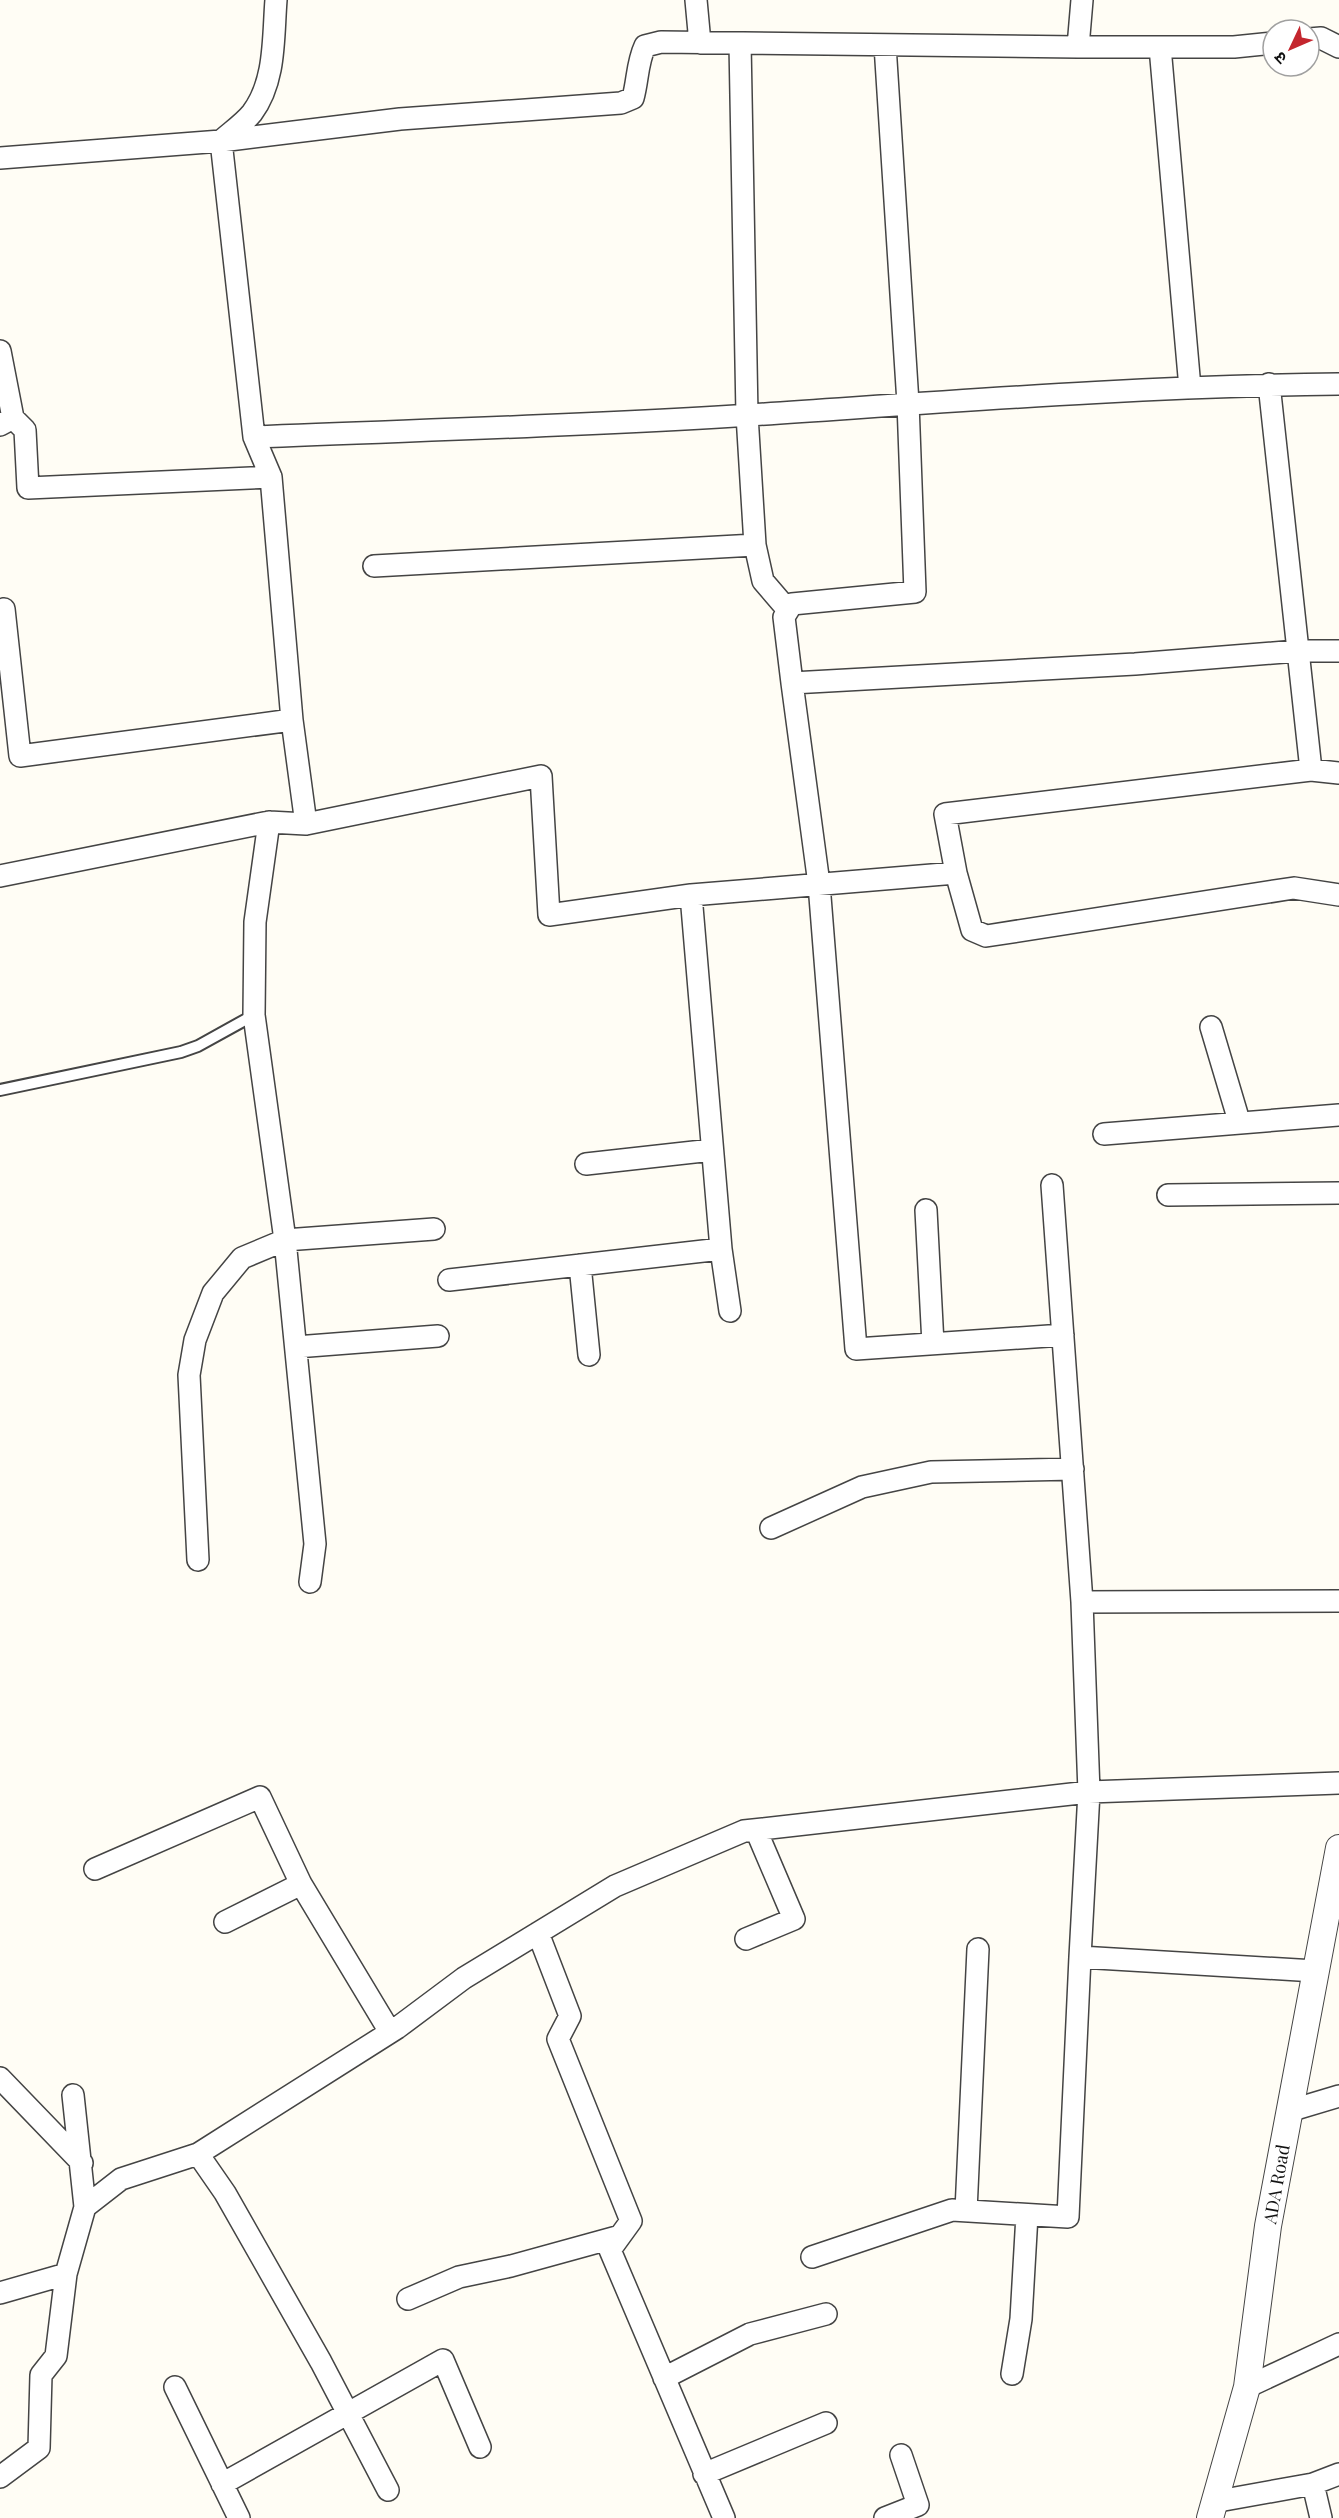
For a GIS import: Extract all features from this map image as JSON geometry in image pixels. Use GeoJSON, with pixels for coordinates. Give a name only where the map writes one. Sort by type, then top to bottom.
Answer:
{"type":"FeatureCollection","features":[{"type":"Feature","properties":{"kind":"street"},"geometry":{"type":"LineString","coordinates":[[221,141],[251,114],[263,96],[270,69],[276,0]]}},
{"type":"Feature","properties":{"kind":"street"},"geometry":{"type":"LineString","coordinates":[[696,0],[700,43]]}},
{"type":"Feature","properties":{"kind":"street"},"geometry":{"type":"LineString","coordinates":[[1078,47],[1082,0]]}},
{"type":"Feature","properties":{"kind":"street"},"geometry":{"type":"LineString","coordinates":[[1321,38],[1339,46]]}},
{"type":"Feature","properties":{"kind":"street"},"geometry":{"type":"LineString","coordinates":[[0,158],[221,141],[400,119],[621,103],[633,98],[638,62],[645,46],[661,42],[1078,47],[1234,47],[1261,44]]}},
{"type":"Feature","properties":{"kind":"street"},"geometry":{"type":"LineString","coordinates":[[740,43],[747,415],[755,545],[763,581],[787,609]]}},
{"type":"Feature","properties":{"kind":"street"},"geometry":{"type":"LineString","coordinates":[[885,45],[908,403],[915,592],[792,604],[784,617],[819,884],[856,1349],[1063,1335]]}},
{"type":"Feature","properties":{"kind":"street"},"geometry":{"type":"LineString","coordinates":[[1160,47],[1190,388]]}},
{"type":"Feature","properties":{"kind":"street"},"geometry":{"type":"LineString","coordinates":[[221,141],[254,437],[271,477],[292,720],[306,824]]}},
{"type":"Feature","properties":{"kind":"street"},"geometry":{"type":"LineString","coordinates":[[0,351],[7,422],[25,430],[28,488],[271,477]]}},
{"type":"Feature","properties":{"kind":"street"},"geometry":{"type":"LineString","coordinates":[[254,437],[747,415],[908,403],[1269,384],[1339,384]]}},
{"type":"Feature","properties":{"kind":"street"},"geometry":{"type":"LineString","coordinates":[[1269,384],[1311,770]]}},
{"type":"Feature","properties":{"kind":"street"},"geometry":{"type":"LineString","coordinates":[[374,566],[755,545]]}},
{"type":"Feature","properties":{"kind":"street"},"geometry":{"type":"LineString","coordinates":[[4,609],[20,756],[292,720]]}},
{"type":"Feature","properties":{"kind":"street"},"geometry":{"type":"LineString","coordinates":[[792,683],[1135,664],[1297,651],[1339,651]]}},
{"type":"Feature","properties":{"kind":"street"},"geometry":{"type":"LineString","coordinates":[[1339,773],[1311,770],[945,814],[956,873],[972,930],[986,936],[1294,888],[1339,895]]}},
{"type":"Feature","properties":{"kind":"street"},"geometry":{"type":"LineString","coordinates":[[0,876],[269,822],[306,824],[541,776],[549,915],[691,895],[956,873]]}},
{"type":"Feature","properties":{"kind":"street"},"geometry":{"type":"LineString","coordinates":[[269,822],[255,922],[254,1015],[285,1240],[296,1347],[315,1544],[310,1582]]}},
{"type":"Feature","properties":{"kind":"street"},"geometry":{"type":"LineString","coordinates":[[691,895],[721,1249],[730,1311]]}},
{"type":"Feature","properties":{"kind":"street"},"geometry":{"type":"LineString","coordinates":[[1211,1027],[1239,1121]]}},
{"type":"Feature","properties":{"kind":"street"},"geometry":{"type":"LineString","coordinates":[[1104,1134],[1239,1121],[1339,1115]]}},
{"type":"Feature","properties":{"kind":"street"},"geometry":{"type":"LineString","coordinates":[[586,1164],[712,1150]]}},
{"type":"Feature","properties":{"kind":"street"},"geometry":{"type":"LineString","coordinates":[[812,2256],[952,2210],[1068,2217],[1089,1792],[1082,1602],[1052,1185]]}},
{"type":"Feature","properties":{"kind":"street"},"geometry":{"type":"LineString","coordinates":[[1168,1195],[1339,1192]]}},
{"type":"Feature","properties":{"kind":"street"},"geometry":{"type":"LineString","coordinates":[[926,1210],[933,1344]]}},
{"type":"Feature","properties":{"kind":"street"},"geometry":{"type":"LineString","coordinates":[[198,1560],[189,1387],[195,1341],[213,1293],[242,1258],[285,1240],[434,1229]]}},
{"type":"Feature","properties":{"kind":"street"},"geometry":{"type":"LineString","coordinates":[[449,1280],[721,1249]]}},
{"type":"Feature","properties":{"kind":"street"},"geometry":{"type":"LineString","coordinates":[[580,1265],[589,1354]]}},
{"type":"Feature","properties":{"kind":"street"},"geometry":{"type":"LineString","coordinates":[[296,1347],[438,1336]]}},
{"type":"Feature","properties":{"kind":"street"},"geometry":{"type":"LineString","coordinates":[[771,1528],[862,1488],[931,1472],[1073,1469]]}},
{"type":"Feature","properties":{"kind":"street"},"geometry":{"type":"LineString","coordinates":[[1082,1602],[1339,1601]]}},
{"type":"Feature","properties":{"kind":"street"},"geometry":{"type":"LineString","coordinates":[[85,2207],[121,2179],[198,2154],[390,2032],[464,1978],[615,1886],[744,1831],[1089,1792],[1339,1783]]}},
{"type":"Feature","properties":{"kind":"street"},"geometry":{"type":"LineString","coordinates":[[95,1869],[260,1797],[301,1884],[390,2032]]}},
{"type":"Feature","properties":{"kind":"street"},"geometry":{"type":"LineString","coordinates":[[746,1939],[794,1919],[756,1830]]}},
{"type":"Feature","properties":{"kind":"street","name":"ADA Road"},"geometry":{"type":"LineString","coordinates":[[1212,2510],[1247,2387],[1268,2226],[1339,1848]]}},
{"type":"Feature","properties":{"kind":"street"},"geometry":{"type":"LineString","coordinates":[[225,1922],[301,1884]]}},
{"type":"Feature","properties":{"kind":"street"},"geometry":{"type":"LineString","coordinates":[[538,1933],[570,2016],[558,2039],[631,2221],[610,2250],[724,2518]]}},
{"type":"Feature","properties":{"kind":"street"},"geometry":{"type":"LineString","coordinates":[[966,2211],[978,1948]]}},
{"type":"Feature","properties":{"kind":"street"},"geometry":{"type":"LineString","coordinates":[[1080,1957],[1315,1971]]}},
{"type":"Feature","properties":{"kind":"street"},"geometry":{"type":"LineString","coordinates":[[0,2078],[82,2163]]}},
{"type":"Feature","properties":{"kind":"street"},"geometry":{"type":"LineString","coordinates":[[0,2477],[39,2448],[41,2375],[56,2356],[66,2274],[85,2207],[73,2096]]}},
{"type":"Feature","properties":{"kind":"street"},"geometry":{"type":"LineString","coordinates":[[1289,2111],[1339,2096]]}},
{"type":"Feature","properties":{"kind":"street"},"geometry":{"type":"LineString","coordinates":[[198,2154],[225,2193],[388,2490]]}},
{"type":"Feature","properties":{"kind":"street"},"geometry":{"type":"LineString","coordinates":[[1012,2374],[1021,2319],[1028,2215]]}},
{"type":"Feature","properties":{"kind":"street"},"geometry":{"type":"LineString","coordinates":[[408,2299],[459,2277],[620,2236]]}},
{"type":"Feature","properties":{"kind":"street"},"geometry":{"type":"LineString","coordinates":[[0,2293],[66,2274]]}},
{"type":"Feature","properties":{"kind":"street"},"geometry":{"type":"LineString","coordinates":[[664,2378],[750,2334],[826,2314]]}},
{"type":"Feature","properties":{"kind":"street"},"geometry":{"type":"LineString","coordinates":[[1247,2387],[1339,2344]]}},
{"type":"Feature","properties":{"kind":"street"},"geometry":{"type":"LineString","coordinates":[[222,2484],[443,2360],[480,2447]]}},
{"type":"Feature","properties":{"kind":"street"},"geometry":{"type":"LineString","coordinates":[[175,2387],[239,2518]]}},
{"type":"Feature","properties":{"kind":"street"},"geometry":{"type":"LineString","coordinates":[[705,2474],[826,2423]]}},
{"type":"Feature","properties":{"kind":"street"},"geometry":{"type":"LineString","coordinates":[[885,2518],[918,2505],[901,2455]]}},
{"type":"Feature","properties":{"kind":"street"},"geometry":{"type":"LineString","coordinates":[[1212,2510],[1313,2484],[1339,2474]]}},
{"type":"Feature","properties":{"kind":"street"},"geometry":{"type":"LineString","coordinates":[[1313,2484],[1321,2518]]}},
{"type":"Feature","properties":{"kind":"lane"},"geometry":{"type":"LineString","coordinates":[[0,1090],[181,1052],[254,1015]]}}]}
